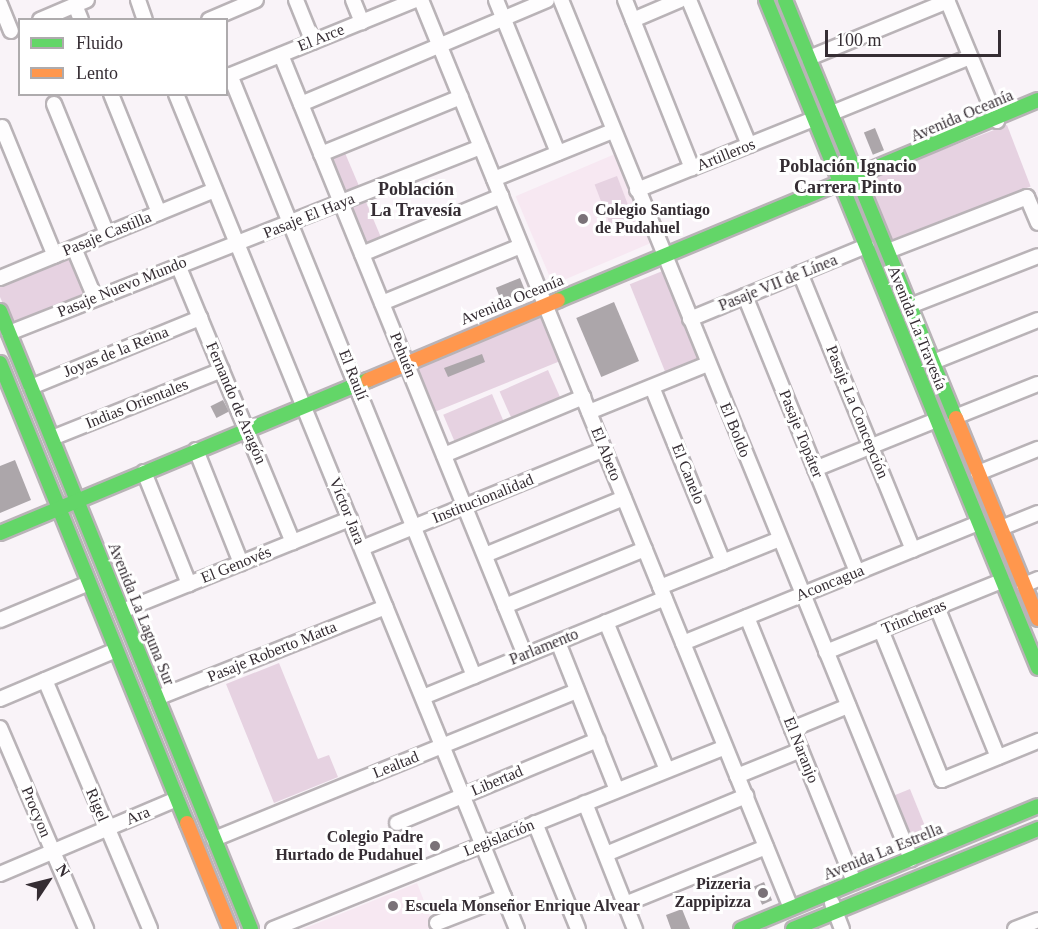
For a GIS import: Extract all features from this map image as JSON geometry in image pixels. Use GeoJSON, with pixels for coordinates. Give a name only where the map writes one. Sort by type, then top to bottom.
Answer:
{"type":"FeatureCollection","features":[{"type":"Feature","properties":{"kind":"street"},"geometry":{"type":"LineString","coordinates":[[138,0],[144,18]]}},
{"type":"Feature","properties":{"kind":"street"},"geometry":{"type":"LineString","coordinates":[[214,18],[256,0]]}},
{"type":"Feature","properties":{"kind":"street"},"geometry":{"type":"LineString","coordinates":[[296,0],[313,42]]}},
{"type":"Feature","properties":{"kind":"street"},"geometry":{"type":"LineString","coordinates":[[353,0],[362,22]]}},
{"type":"Feature","properties":{"kind":"street","name":"El Arce"},"geometry":{"type":"LineString","coordinates":[[228,76],[416,0]]}},
{"type":"Feature","properties":{"kind":"street","name":"El Abeto"},"geometry":{"type":"LineString","coordinates":[[421,0],[791,908]]}},
{"type":"Feature","properties":{"kind":"street"},"geometry":{"type":"LineString","coordinates":[[496,0],[558,153]]}},
{"type":"Feature","properties":{"kind":"street"},"geometry":{"type":"LineString","coordinates":[[301,104],[547,0]]}},
{"type":"Feature","properties":{"kind":"street","name":"El Boldo"},"geometry":{"type":"LineString","coordinates":[[561,0],[911,859]]}},
{"type":"Feature","properties":{"kind":"street"},"geometry":{"type":"LineString","coordinates":[[625,0],[692,168]]}},
{"type":"Feature","properties":{"kind":"street"},"geometry":{"type":"LineString","coordinates":[[633,21],[681,0]]}},
{"type":"Feature","properties":{"kind":"street"},"geometry":{"type":"LineString","coordinates":[[689,0],[749,146]]}},
{"type":"Feature","properties":{"kind":"street","name":"Avenida La Travesía"},"geometry":{"type":"LineString","coordinates":[[766,0],[1038,668]]}},
{"type":"Feature","properties":{"kind":"street"},"geometry":{"type":"LineString","coordinates":[[809,58],[947,0],[997,121]]}},
{"type":"Feature","properties":{"kind":"street","name":"Avenida La Travesía"},"geometry":{"type":"LineString","coordinates":[[789,1],[809,58],[1038,619]]}},
{"type":"Feature","properties":{"kind":"street"},"geometry":{"type":"LineString","coordinates":[[45,18],[81,2],[81,18]]}},
{"type":"Feature","properties":{"kind":"street"},"geometry":{"type":"LineString","coordinates":[[0,4],[10,31]]}},
{"type":"Feature","properties":{"kind":"street","name":"Pehuén"},"geometry":{"type":"LineString","coordinates":[[281,55],[525,655]]}},
{"type":"Feature","properties":{"kind":"street"},"geometry":{"type":"LineString","coordinates":[[832,113],[970,57]]}},
{"type":"Feature","properties":{"kind":"street","name":"El Raulí"},"geometry":{"type":"LineString","coordinates":[[228,76],[356,382],[474,676]]}},
{"type":"Feature","properties":{"kind":"street"},"geometry":{"type":"LineString","coordinates":[[112,96],[159,213]]}},
{"type":"Feature","properties":{"kind":"street","name":"Víctor Jara"},"geometry":{"type":"LineString","coordinates":[[179,96],[236,242],[517,929]]}},
{"type":"Feature","properties":{"kind":"street"},"geometry":{"type":"LineString","coordinates":[[321,154],[461,97]]}},
{"type":"Feature","properties":{"kind":"street","name":"Avenida Oceanía"},"geometry":{"type":"LineString","coordinates":[[0,533],[356,382],[997,121],[1038,100]]}},
{"type":"Feature","properties":{"kind":"street"},"geometry":{"type":"LineString","coordinates":[[54,104],[107,234]]}},
{"type":"Feature","properties":{"kind":"street","name":"Artilleros"},"geometry":{"type":"LineString","coordinates":[[637,190],[814,120]]}},
{"type":"Feature","properties":{"kind":"street"},"geometry":{"type":"LineString","coordinates":[[2,127],[55,256]]}},
{"type":"Feature","properties":{"kind":"street"},"geometry":{"type":"LineString","coordinates":[[494,179],[613,131]]}},
{"type":"Feature","properties":{"kind":"street","name":"Pasaje El Haya"},"geometry":{"type":"LineString","coordinates":[[236,242],[291,224],[481,147]]}},
{"type":"Feature","properties":{"kind":"street","name":"Pasaje Castilla"},"geometry":{"type":"LineString","coordinates":[[0,278],[215,190]]}},
{"type":"Feature","properties":{"kind":"street"},"geometry":{"type":"LineString","coordinates":[[362,254],[501,196]]}},
{"type":"Feature","properties":{"kind":"street"},"geometry":{"type":"LineString","coordinates":[[888,252],[1027,197],[1038,223]]}},
{"type":"Feature","properties":{"kind":"street","name":"Pasaje Nuevo Mundo"},"geometry":{"type":"LineString","coordinates":[[9,333],[236,242]]}},
{"type":"Feature","properties":{"kind":"street"},"geometry":{"type":"LineString","coordinates":[[382,303],[521,246]]}},
{"type":"Feature","properties":{"kind":"street","name":"Pasaje VII de Línea"},"geometry":{"type":"LineString","coordinates":[[690,319],[866,246]]}},
{"type":"Feature","properties":{"kind":"street"},"geometry":{"type":"LineString","coordinates":[[74,248],[95,298]]}},
{"type":"Feature","properties":{"kind":"street"},"geometry":{"type":"LineString","coordinates":[[910,306],[1038,256]]}},
{"type":"Feature","properties":{"kind":"street","name":"Fernando de Aragón"},"geometry":{"type":"LineString","coordinates":[[178,265],[293,542]]}},
{"type":"Feature","properties":{"kind":"street","name":"Pasaje La Concepción"},"geometry":{"type":"LineString","coordinates":[[800,273],[913,550]]}},
{"type":"Feature","properties":{"kind":"street","name":"Pasaje Topáter"},"geometry":{"type":"LineString","coordinates":[[745,296],[857,572]]}},
{"type":"Feature","properties":{"kind":"street","name":"Avenida La Laguna Sur"},"geometry":{"type":"LineString","coordinates":[[0,311],[250,929]]}},
{"type":"Feature","properties":{"kind":"street","name":"Joyas de la Reina"},"geometry":{"type":"LineString","coordinates":[[31,387],[200,318]]}},
{"type":"Feature","properties":{"kind":"street"},"geometry":{"type":"LineString","coordinates":[[933,362],[1038,320]]}},
{"type":"Feature","properties":{"kind":"street"},"geometry":{"type":"LineString","coordinates":[[589,412],[708,364]]}},
{"type":"Feature","properties":{"kind":"street"},"geometry":{"type":"LineString","coordinates":[[1,368],[230,929]]}},
{"type":"Feature","properties":{"kind":"street","name":"Indias Orientales"},"geometry":{"type":"LineString","coordinates":[[52,438],[222,370]]}},
{"type":"Feature","properties":{"kind":"street"},"geometry":{"type":"LineString","coordinates":[[955,417],[1038,384]]}},
{"type":"Feature","properties":{"kind":"street","name":"El Canelo"},"geometry":{"type":"LineString","coordinates":[[652,387],[723,562]]}},
{"type":"Feature","properties":{"kind":"street"},"geometry":{"type":"LineString","coordinates":[[444,455],[583,397]]}},
{"type":"Feature","properties":{"kind":"street"},"geometry":{"type":"LineString","coordinates":[[815,469],[936,420]]}},
{"type":"Feature","properties":{"kind":"street","name":"Institucionalidad"},"geometry":{"type":"LineString","coordinates":[[362,548],[604,449]]}},
{"type":"Feature","properties":{"kind":"street"},"geometry":{"type":"LineString","coordinates":[[978,473],[1038,449]]}},
{"type":"Feature","properties":{"kind":"street"},"geometry":{"type":"LineString","coordinates":[[196,450],[241,563]]}},
{"type":"Feature","properties":{"kind":"street"},"geometry":{"type":"LineString","coordinates":[[144,472],[189,584]]}},
{"type":"Feature","properties":{"kind":"street"},"geometry":{"type":"LineString","coordinates":[[484,555],[624,498]]}},
{"type":"Feature","properties":{"kind":"street"},"geometry":{"type":"LineString","coordinates":[[1001,528],[1038,513]]}},
{"type":"Feature","properties":{"kind":"street","name":"El Genovés"},"geometry":{"type":"LineString","coordinates":[[122,611],[350,519]]}},
{"type":"Feature","properties":{"kind":"street","name":"Aconcagua"},"geometry":{"type":"LineString","coordinates":[[683,643],[978,523]]}},
{"type":"Feature","properties":{"kind":"street","name":"Parlamento"},"geometry":{"type":"LineString","coordinates":[[423,697],[606,622],[723,562],[780,539]]}},
{"type":"Feature","properties":{"kind":"street"},"geometry":{"type":"LineString","coordinates":[[505,606],[645,549]]}},
{"type":"Feature","properties":{"kind":"street"},"geometry":{"type":"LineString","coordinates":[[1024,585],[1038,579]]}},
{"type":"Feature","properties":{"kind":"street","name":"Trincheras"},"geometry":{"type":"LineString","coordinates":[[826,652],[1002,581]]}},
{"type":"Feature","properties":{"kind":"street"},"geometry":{"type":"LineString","coordinates":[[0,620],[89,583]]}},
{"type":"Feature","properties":{"kind":"street","name":"Pasaje Roberto Matta"},"geometry":{"type":"LineString","coordinates":[[157,698],[386,607]]}},
{"type":"Feature","properties":{"kind":"street"},"geometry":{"type":"LineString","coordinates":[[937,607],[998,757]]}},
{"type":"Feature","properties":{"kind":"street","name":"El Naranjo"},"geometry":{"type":"LineString","coordinates":[[747,617],[854,882]]}},
{"type":"Feature","properties":{"kind":"street"},"geometry":{"type":"LineString","coordinates":[[606,622],[667,770]]}},
{"type":"Feature","properties":{"kind":"street"},"geometry":{"type":"LineString","coordinates":[[880,630],[942,780],[1038,741]]}},
{"type":"Feature","properties":{"kind":"street"},"geometry":{"type":"LineString","coordinates":[[558,642],[617,790]]}},
{"type":"Feature","properties":{"kind":"street"},"geometry":{"type":"LineString","coordinates":[[0,699],[116,650]]}},
{"type":"Feature","properties":{"kind":"street","name":"Rigel"},"geometry":{"type":"LineString","coordinates":[[45,681],[150,929]]}},
{"type":"Feature","properties":{"kind":"street","name":"Lealtad"},"geometry":{"type":"LineString","coordinates":[[214,839],[577,691]]}},
{"type":"Feature","properties":{"kind":"street"},"geometry":{"type":"LineString","coordinates":[[792,729],[848,706]]}},
{"type":"Feature","properties":{"kind":"street","name":"Procyon"},"geometry":{"type":"LineString","coordinates":[[0,728],[86,929]]}},
{"type":"Feature","properties":{"kind":"street","name":"Libertad"},"geometry":{"type":"LineString","coordinates":[[396,823],[597,740]]}},
{"type":"Feature","properties":{"kind":"street","name":"Legislación"},"geometry":{"type":"LineString","coordinates":[[273,929],[725,747]]}},
{"type":"Feature","properties":{"kind":"street"},"geometry":{"type":"LineString","coordinates":[[737,776],[801,750]]}},
{"type":"Feature","properties":{"kind":"street"},"geometry":{"type":"LineString","coordinates":[[606,854],[746,796]]}},
{"type":"Feature","properties":{"kind":"street","name":"Ara"},"geometry":{"type":"LineString","coordinates":[[0,874],[177,799]]}},
{"type":"Feature","properties":{"kind":"street"},"geometry":{"type":"LineString","coordinates":[[585,803],[635,929]]}},
{"type":"Feature","properties":{"kind":"street","name":"Avenida La Estrella"},"geometry":{"type":"LineString","coordinates":[[741,929],[1038,807]]}},
{"type":"Feature","properties":{"kind":"street"},"geometry":{"type":"LineString","coordinates":[[535,823],[578,929]]}},
{"type":"Feature","properties":{"kind":"street"},"geometry":{"type":"LineString","coordinates":[[793,929],[1038,829]]}},
{"type":"Feature","properties":{"kind":"street"},"geometry":{"type":"LineString","coordinates":[[626,904],[766,847]]}},
{"type":"Feature","properties":{"kind":"street"},"geometry":{"type":"LineString","coordinates":[[828,893],[842,929]]}},
{"type":"Feature","properties":{"kind":"street"},"geometry":{"type":"LineString","coordinates":[[437,923],[504,897]]}},
{"type":"Feature","properties":{"kind":"street"},"geometry":{"type":"LineString","coordinates":[[1015,929],[1038,920]]}},
{"type":"Feature","properties":{"kind":"shaded area"},"geometry":{"type":"Polygon","coordinates":[[[1007,125],[1031,187],[892,240],[868,178],[1007,125]]]}},
{"type":"Feature","properties":{"kind":"shaded area"},"geometry":{"type":"Polygon","coordinates":[[[345,153],[361,191],[346,197],[330,159],[345,153]]]}},
{"type":"Feature","properties":{"kind":"shaded area","name":"Colegio Santiago de Pudahuel"},"geometry":{"type":"Polygon","coordinates":[[[615,154],[653,242],[553,285],[516,196],[615,154]]]}},
{"type":"Feature","properties":{"kind":"shaded area"},"geometry":{"type":"Polygon","coordinates":[[[617,176],[635,222],[612,230],[595,185],[617,176]]]}},
{"type":"Feature","properties":{"kind":"shaded area"},"geometry":{"type":"Polygon","coordinates":[[[366,202],[382,240],[367,246],[351,208],[366,202]]]}},
{"type":"Feature","properties":{"kind":"shaded area"},"geometry":{"type":"Polygon","coordinates":[[[71,251],[89,294],[13,327],[0,297],[0,282],[71,251]]]}},
{"type":"Feature","properties":{"kind":"shaded area"},"geometry":{"type":"Polygon","coordinates":[[[665,270],[701,358],[665,372],[630,284],[665,270]]]}},
{"type":"Feature","properties":{"kind":"shaded area"},"geometry":{"type":"Polygon","coordinates":[[[541,315],[560,361],[435,412],[416,366],[541,315]]]}},
{"type":"Feature","properties":{"kind":"shaded area"},"geometry":{"type":"Polygon","coordinates":[[[548,370],[561,399],[513,421],[500,392],[548,370]]]}},
{"type":"Feature","properties":{"kind":"shaded area"},"geometry":{"type":"Polygon","coordinates":[[[492,394],[504,422],[455,442],[443,415],[492,394]]]}},
{"type":"Feature","properties":{"kind":"shaded area"},"geometry":{"type":"Polygon","coordinates":[[[279,663],[318,759],[329,755],[338,777],[274,803],[226,684],[279,663]]]}},
{"type":"Feature","properties":{"kind":"shaded area"},"geometry":{"type":"Polygon","coordinates":[[[910,789],[932,844],[915,850],[893,796],[910,789]]]}},
{"type":"Feature","properties":{"kind":"shaded area","name":"Escuela Monseñor Enrique Alvear"},"geometry":{"type":"Polygon","coordinates":[[[417,883],[435,929],[303,929],[417,883]]]}},
{"type":"Feature","properties":{"kind":"building"},"geometry":{"type":"Polygon","coordinates":[[[875,128],[884,150],[873,155],[864,132],[875,128]]]}},
{"type":"Feature","properties":{"kind":"building"},"geometry":{"type":"Polygon","coordinates":[[[520,278],[526,293],[502,303],[496,288],[520,278]]]}},
{"type":"Feature","properties":{"kind":"building"},"geometry":{"type":"Polygon","coordinates":[[[614,302],[639,361],[601,377],[576,318],[614,302]]]}},
{"type":"Feature","properties":{"kind":"building"},"geometry":{"type":"Polygon","coordinates":[[[482,354],[485,362],[448,377],[444,368],[482,354]]]}},
{"type":"Feature","properties":{"kind":"building"},"geometry":{"type":"Polygon","coordinates":[[[223,400],[229,412],[216,418],[211,406],[223,400]]]}},
{"type":"Feature","properties":{"kind":"building"},"geometry":{"type":"Polygon","coordinates":[[[15,460],[31,500],[0,513],[0,466],[15,460]]]}},
{"type":"Feature","properties":{"kind":"building","name":"Pizzeria Zappipizza"},"geometry":{"type":"Polygon","coordinates":[[[764,882],[772,900],[762,905],[754,886],[764,882]]]}},
{"type":"Feature","properties":{"kind":"building"},"geometry":{"type":"Polygon","coordinates":[[[682,909],[690,929],[671,929],[666,915],[682,909]]]}},
{"type":"Feature","properties":{"kind":"traffic: fast"},"geometry":{"type":"LineString","coordinates":[[766,0],[1038,668]]}},
{"type":"Feature","properties":{"kind":"traffic: fast"},"geometry":{"type":"LineString","coordinates":[[785,0],[956,418]]}},
{"type":"Feature","properties":{"kind":"traffic: fast"},"geometry":{"type":"LineString","coordinates":[[558,300],[1038,100]]}},
{"type":"Feature","properties":{"kind":"traffic: fast"},"geometry":{"type":"LineString","coordinates":[[0,311],[251,929]]}},
{"type":"Feature","properties":{"kind":"traffic: fast"},"geometry":{"type":"LineString","coordinates":[[0,363],[187,823]]}},
{"type":"Feature","properties":{"kind":"traffic: fast"},"geometry":{"type":"LineString","coordinates":[[0,533],[368,380]]}},
{"type":"Feature","properties":{"kind":"traffic: fast"},"geometry":{"type":"LineString","coordinates":[[741,929],[1038,806]]}},
{"type":"Feature","properties":{"kind":"traffic: fast"},"geometry":{"type":"LineString","coordinates":[[793,929],[1038,829]]}},
{"type":"Feature","properties":{"kind":"traffic: slow"},"geometry":{"type":"LineString","coordinates":[[368,380],[558,300]]}},
{"type":"Feature","properties":{"kind":"traffic: slow"},"geometry":{"type":"LineString","coordinates":[[956,418],[1038,619]]}},
{"type":"Feature","properties":{"kind":"traffic: slow"},"geometry":{"type":"LineString","coordinates":[[187,823],[230,929]]}},
{"type":"Feature","properties":{"kind":"place","name":"Colegio Santiago de Pudahuel"},"geometry":{"type":"Point","coordinates":[583,219]}},
{"type":"Feature","properties":{"kind":"place","name":"Colegio Padre Hurtado de Pudahuel"},"geometry":{"type":"Point","coordinates":[435,846]}},
{"type":"Feature","properties":{"kind":"place","name":"Pizzeria Zappipizza"},"geometry":{"type":"Point","coordinates":[763,893]}},
{"type":"Feature","properties":{"kind":"place","name":"Escuela Monseñor Enrique Alvear"},"geometry":{"type":"Point","coordinates":[393,906]}},
{"type":"Feature","properties":{"kind":"district","name":"Población Ignacio Carrera Pinto"},"geometry":{"type":"Point","coordinates":[848,177]}},
{"type":"Feature","properties":{"kind":"district","name":"Población La Travesía"},"geometry":{"type":"Point","coordinates":[416,200]}}]}
